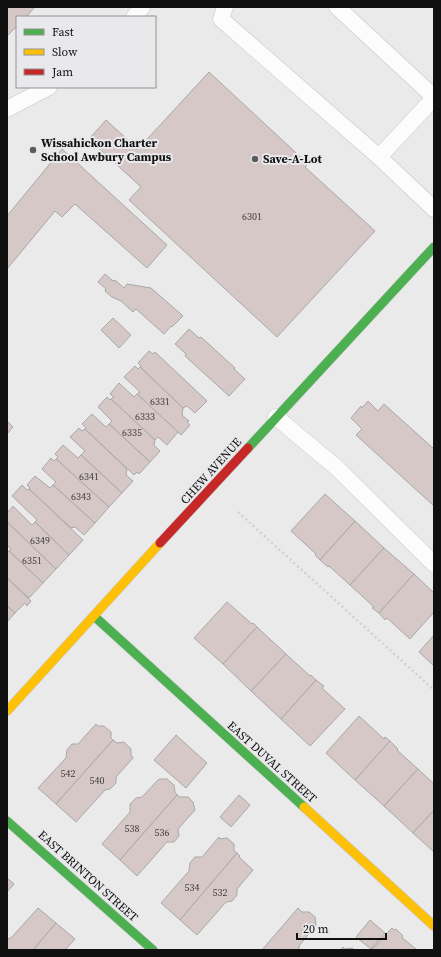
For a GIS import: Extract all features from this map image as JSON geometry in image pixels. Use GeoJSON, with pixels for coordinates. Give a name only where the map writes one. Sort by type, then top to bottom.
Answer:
{"type":"FeatureCollection","features":[{"type":"Feature","properties":{"kind":"street","name":"CHEW AVENUE"},"geometry":{"type":"LineString","coordinates":[[7,711],[434,247]]}},
{"type":"Feature","properties":{"kind":"street","name":"EAST DUVAL STREET"},"geometry":{"type":"LineString","coordinates":[[94,616],[434,926]]}},
{"type":"Feature","properties":{"kind":"street","name":"EAST BRINTON STREET"},"geometry":{"type":"LineString","coordinates":[[7,821],[153,950]]}},
{"type":"Feature","properties":{"kind":"lane"},"geometry":{"type":"LineString","coordinates":[[135,16],[142,7]]}},
{"type":"Feature","properties":{"kind":"lane"},"geometry":{"type":"LineString","coordinates":[[225,7],[221,19],[379,157],[434,209]]}},
{"type":"Feature","properties":{"kind":"lane"},"geometry":{"type":"LineString","coordinates":[[337,7],[434,98],[379,157]]}},
{"type":"Feature","properties":{"kind":"lane"},"geometry":{"type":"LineString","coordinates":[[7,110],[47,88]]}},
{"type":"Feature","properties":{"kind":"lane"},"geometry":{"type":"LineString","coordinates":[[276,417],[337,468],[434,564]]}},
{"type":"Feature","properties":{"kind":"path"},"geometry":{"type":"LineString","coordinates":[[238,512],[434,690]]}},
{"type":"Feature","properties":{"kind":"building"},"geometry":{"type":"Polygon","coordinates":[[[7,7],[35,7],[27,16],[16,16],[16,27],[7,36],[7,7]]]}},
{"type":"Feature","properties":{"kind":"building"},"geometry":{"type":"Polygon","coordinates":[[[209,72],[308,164],[305,167],[375,231],[277,337],[129,200],[141,187],[89,139],[106,120],[138,149],[209,72]]]}},
{"type":"Feature","properties":{"kind":"building"},"geometry":{"type":"Polygon","coordinates":[[[62,149],[167,245],[147,268],[75,204],[62,217],[55,211],[7,269],[7,216],[62,149]]]}},
{"type":"Feature","properties":{"kind":"building"},"geometry":{"type":"Polygon","coordinates":[[[105,274],[124,288],[127,284],[151,288],[183,316],[164,334],[136,309],[133,312],[121,301],[112,297],[105,291],[106,289],[98,282],[105,274]]]}},
{"type":"Feature","properties":{"kind":"building"},"geometry":{"type":"Polygon","coordinates":[[[113,318],[131,335],[119,348],[101,330],[113,318]]]}},
{"type":"Feature","properties":{"kind":"building"},"geometry":{"type":"Polygon","coordinates":[[[189,329],[199,338],[201,337],[245,379],[229,396],[185,356],[186,354],[175,344],[189,329]]]}},
{"type":"Feature","properties":{"kind":"building"},"geometry":{"type":"Polygon","coordinates":[[[149,351],[153,354],[155,352],[207,401],[195,413],[187,406],[183,408],[140,367],[141,366],[138,363],[149,351]]]}},
{"type":"Feature","properties":{"kind":"building"},"geometry":{"type":"Polygon","coordinates":[[[135,366],[138,369],[140,367],[183,408],[182,415],[189,421],[187,422],[190,425],[181,435],[137,394],[140,392],[124,377],[135,366]]]}},
{"type":"Feature","properties":{"kind":"building"},"geometry":{"type":"Polygon","coordinates":[[[119,383],[134,397],[137,394],[178,432],[167,445],[158,437],[155,440],[111,399],[114,397],[110,394],[119,383]]]}},
{"type":"Feature","properties":{"kind":"building"},"geometry":{"type":"Polygon","coordinates":[[[107,397],[155,440],[154,445],[160,451],[150,462],[109,424],[112,421],[98,407],[107,397]]]}},
{"type":"Feature","properties":{"kind":"building"},"geometry":{"type":"Polygon","coordinates":[[[368,401],[378,411],[384,404],[434,449],[434,506],[356,435],[362,429],[351,418],[361,406],[362,408],[368,401]]]}},
{"type":"Feature","properties":{"kind":"building"},"geometry":{"type":"Polygon","coordinates":[[[92,414],[106,427],[109,424],[150,462],[139,474],[137,472],[134,475],[85,429],[86,428],[82,424],[92,414]]]}},
{"type":"Feature","properties":{"kind":"building"},"geometry":{"type":"Polygon","coordinates":[[[7,421],[13,427],[7,434],[7,421]]]}},
{"type":"Feature","properties":{"kind":"building"},"geometry":{"type":"Polygon","coordinates":[[[79,428],[82,431],[85,429],[127,469],[126,475],[133,481],[122,493],[81,455],[85,451],[70,437],[79,428]]]}},
{"type":"Feature","properties":{"kind":"building"},"geometry":{"type":"Polygon","coordinates":[[[63,445],[78,458],[81,455],[122,493],[109,507],[56,459],[58,457],[55,454],[63,445]]]}},
{"type":"Feature","properties":{"kind":"building"},"geometry":{"type":"Polygon","coordinates":[[[51,458],[54,461],[56,459],[109,507],[95,523],[53,485],[56,482],[42,469],[51,458]]]}},
{"type":"Feature","properties":{"kind":"building"},"geometry":{"type":"Polygon","coordinates":[[[35,476],[50,488],[53,485],[95,523],[84,535],[75,527],[71,528],[29,489],[30,488],[27,485],[35,476]]]}},
{"type":"Feature","properties":{"kind":"building"},"geometry":{"type":"Polygon","coordinates":[[[22,485],[27,490],[29,489],[83,540],[69,555],[35,522],[37,520],[12,496],[22,485]]]}},
{"type":"Feature","properties":{"kind":"building"},"geometry":{"type":"Polygon","coordinates":[[[325,494],[355,521],[320,560],[315,555],[316,554],[291,531],[325,494]]]}},
{"type":"Feature","properties":{"kind":"building"},"geometry":{"type":"Polygon","coordinates":[[[13,506],[32,525],[35,522],[69,555],[56,569],[7,522],[7,513],[13,506]]]}},
{"type":"Feature","properties":{"kind":"building"},"geometry":{"type":"Polygon","coordinates":[[[355,521],[384,548],[350,585],[320,560],[355,521]]]}},
{"type":"Feature","properties":{"kind":"building"},"geometry":{"type":"Polygon","coordinates":[[[7,522],[56,569],[43,583],[9,551],[11,549],[7,545],[7,522]]]}},
{"type":"Feature","properties":{"kind":"building"},"geometry":{"type":"Polygon","coordinates":[[[384,548],[414,574],[379,613],[372,608],[374,607],[350,585],[384,548]]]}},
{"type":"Feature","properties":{"kind":"building"},"geometry":{"type":"Polygon","coordinates":[[[9,551],[43,583],[29,598],[7,578],[7,553],[9,551]]]}},
{"type":"Feature","properties":{"kind":"building"},"geometry":{"type":"Polygon","coordinates":[[[414,574],[434,593],[434,612],[410,639],[387,618],[385,620],[379,613],[414,574]]]}},
{"type":"Feature","properties":{"kind":"building"},"geometry":{"type":"Polygon","coordinates":[[[7,578],[31,601],[27,606],[25,603],[15,613],[7,606],[7,578]]]}},
{"type":"Feature","properties":{"kind":"building"},"geometry":{"type":"Polygon","coordinates":[[[227,602],[257,627],[223,664],[194,638],[227,602]]]}},
{"type":"Feature","properties":{"kind":"building"},"geometry":{"type":"Polygon","coordinates":[[[7,606],[15,613],[7,622],[7,606]]]}},
{"type":"Feature","properties":{"kind":"building"},"geometry":{"type":"Polygon","coordinates":[[[257,627],[286,654],[251,691],[223,664],[257,627]]]}},
{"type":"Feature","properties":{"kind":"building"},"geometry":{"type":"Polygon","coordinates":[[[434,635],[434,666],[419,652],[434,635]]]}},
{"type":"Feature","properties":{"kind":"building"},"geometry":{"type":"Polygon","coordinates":[[[286,654],[316,680],[281,719],[251,691],[286,654]]]}},
{"type":"Feature","properties":{"kind":"building"},"geometry":{"type":"Polygon","coordinates":[[[316,680],[324,686],[322,688],[345,709],[310,746],[281,719],[316,680]]]}},
{"type":"Feature","properties":{"kind":"building"},"geometry":{"type":"Polygon","coordinates":[[[359,716],[384,739],[385,737],[390,741],[355,780],[326,753],[359,716]]]}},
{"type":"Feature","properties":{"kind":"building"},"geometry":{"type":"Polygon","coordinates":[[[96,724],[98,726],[104,726],[111,732],[111,738],[113,740],[56,804],[38,788],[66,758],[67,750],[72,744],[78,744],[96,724]]]}},
{"type":"Feature","properties":{"kind":"building"},"geometry":{"type":"Polygon","coordinates":[[[176,735],[207,763],[186,788],[154,760],[176,735]]]}},
{"type":"Feature","properties":{"kind":"building"},"geometry":{"type":"Polygon","coordinates":[[[113,740],[117,743],[124,742],[131,749],[131,755],[133,758],[116,777],[116,783],[110,789],[105,790],[76,822],[56,804],[113,740]]]}},
{"type":"Feature","properties":{"kind":"building"},"geometry":{"type":"Polygon","coordinates":[[[390,741],[398,749],[397,750],[418,769],[384,806],[355,780],[390,741]]]}},
{"type":"Feature","properties":{"kind":"building"},"geometry":{"type":"Polygon","coordinates":[[[418,769],[434,784],[434,810],[413,833],[384,806],[418,769]]]}},
{"type":"Feature","properties":{"kind":"building"},"geometry":{"type":"Polygon","coordinates":[[[159,779],[167,779],[174,785],[177,795],[120,860],[102,844],[130,812],[130,804],[136,798],[142,797],[159,779]]]}},
{"type":"Feature","properties":{"kind":"building"},"geometry":{"type":"Polygon","coordinates":[[[177,795],[180,797],[188,797],[193,802],[195,810],[178,829],[179,836],[174,842],[167,842],[137,876],[120,860],[177,795]]]}},
{"type":"Feature","properties":{"kind":"building"},"geometry":{"type":"Polygon","coordinates":[[[239,795],[250,805],[231,827],[220,817],[239,795]]]}},
{"type":"Feature","properties":{"kind":"building"},"geometry":{"type":"Polygon","coordinates":[[[434,810],[434,852],[413,833],[434,810]]]}},
{"type":"Feature","properties":{"kind":"building"},"geometry":{"type":"Polygon","coordinates":[[[219,837],[220,839],[227,838],[234,844],[234,851],[237,853],[180,920],[161,903],[189,871],[190,863],[195,857],[202,857],[219,837]]]}},
{"type":"Feature","properties":{"kind":"building"},"geometry":{"type":"Polygon","coordinates":[[[237,853],[240,856],[239,857],[253,870],[237,889],[237,895],[232,901],[226,902],[197,935],[180,920],[237,853]]]}},
{"type":"Feature","properties":{"kind":"building"},"geometry":{"type":"Polygon","coordinates":[[[7,878],[14,884],[7,892],[7,878]]]}},
{"type":"Feature","properties":{"kind":"building"},"geometry":{"type":"Polygon","coordinates":[[[38,908],[56,923],[33,950],[7,950],[7,939],[11,938],[38,908]]]}},
{"type":"Feature","properties":{"kind":"building"},"geometry":{"type":"Polygon","coordinates":[[[298,908],[302,912],[309,912],[315,917],[316,925],[299,946],[299,950],[262,950],[298,908]]]}},
{"type":"Feature","properties":{"kind":"building"},"geometry":{"type":"Polygon","coordinates":[[[370,920],[385,933],[371,949],[356,937],[370,920]]]}},
{"type":"Feature","properties":{"kind":"building"},"geometry":{"type":"Polygon","coordinates":[[[56,923],[75,939],[65,950],[33,950],[56,923]]]}},
{"type":"Feature","properties":{"kind":"building"},"geometry":{"type":"Polygon","coordinates":[[[392,928],[394,930],[396,929],[403,936],[402,938],[417,950],[373,950],[372,949],[392,928]]]}},
{"type":"Feature","properties":{"kind":"building"},"geometry":{"type":"Polygon","coordinates":[[[343,947],[345,949],[352,948],[355,950],[340,950],[343,947]]]}},
{"type":"Feature","properties":{"kind":"traffic: fast"},"geometry":{"type":"LineString","coordinates":[[248,448],[434,247]]}},
{"type":"Feature","properties":{"kind":"traffic: fast"},"geometry":{"type":"LineString","coordinates":[[94,616],[304,807]]}},
{"type":"Feature","properties":{"kind":"traffic: fast"},"geometry":{"type":"LineString","coordinates":[[7,821],[153,950]]}},
{"type":"Feature","properties":{"kind":"traffic: slow"},"geometry":{"type":"LineString","coordinates":[[7,711],[160,543]]}},
{"type":"Feature","properties":{"kind":"traffic: slow"},"geometry":{"type":"LineString","coordinates":[[304,807],[434,926]]}},
{"type":"Feature","properties":{"kind":"traffic: jam"},"geometry":{"type":"LineString","coordinates":[[160,543],[248,448]]}},
{"type":"Feature","properties":{"kind":"place","name":"Wissahickon Charter School Awbury Campus"},"geometry":{"type":"Point","coordinates":[33,150]}},
{"type":"Feature","properties":{"kind":"place","name":"Save-A-Lot"},"geometry":{"type":"Point","coordinates":[255,159]}}]}
